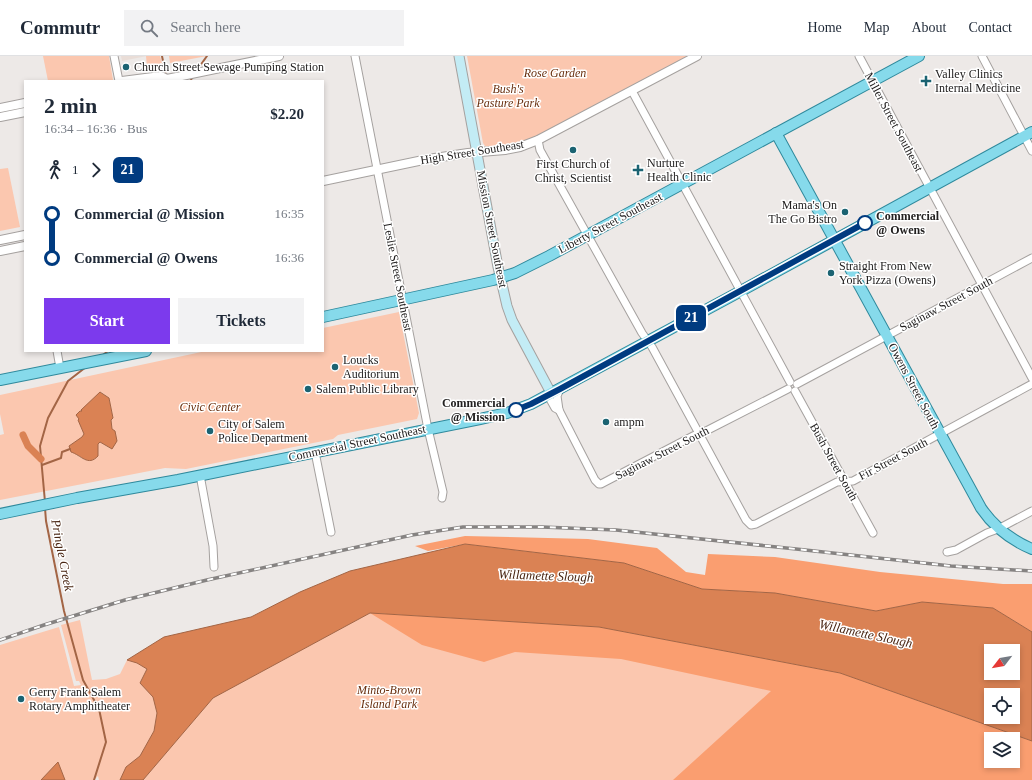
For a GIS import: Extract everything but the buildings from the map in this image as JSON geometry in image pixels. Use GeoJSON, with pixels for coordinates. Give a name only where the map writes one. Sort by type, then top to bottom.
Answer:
{"type":"FeatureCollection","features":[{"type":"Feature","properties":{"kind":"main road","name":"Mission Street Southeast"},"geometry":{"type":"LineString","coordinates":[[459,56],[509,313],[556,391]]}},
{"type":"Feature","properties":{"kind":"main road","name":"Liberty Street Southeast"},"geometry":{"type":"LineString","coordinates":[[324,317],[501,278],[526,268],[919,56]]}},
{"type":"Feature","properties":{"kind":"main road","name":"Owens Street South"},"geometry":{"type":"LineString","coordinates":[[776,133],[981,508],[998,529],[1032,549]]}},
{"type":"Feature","properties":{"kind":"main road","name":"Commercial Street Southeast"},"geometry":{"type":"LineString","coordinates":[[0,514],[507,413],[524,407],[648,342],[1028,134]]}},
{"type":"Feature","properties":{"kind":"main road"},"geometry":{"type":"LineString","coordinates":[[0,380],[140,352]]}},
{"type":"Feature","properties":{"kind":"street"},"geometry":{"type":"LineString","coordinates":[[114,56],[118,80]]}},
{"type":"Feature","properties":{"kind":"street"},"geometry":{"type":"LineString","coordinates":[[130,80],[161,76],[166,80],[279,56]]}},
{"type":"Feature","properties":{"kind":"street","name":"Leslie Street Southeast"},"geometry":{"type":"LineString","coordinates":[[355,56],[428,429],[443,492],[442,498]]}},
{"type":"Feature","properties":{"kind":"street","name":"High Street Southeast"},"geometry":{"type":"LineString","coordinates":[[324,181],[428,159],[520,147],[538,140],[697,56]]}},
{"type":"Feature","properties":{"kind":"street","name":"Miller Street Southeast"},"geometry":{"type":"LineString","coordinates":[[859,56],[1032,378]]}},
{"type":"Feature","properties":{"kind":"street"},"geometry":{"type":"LineString","coordinates":[[982,56],[1028,134],[1032,150]]}},
{"type":"Feature","properties":{"kind":"street","name":"Bush Street South"},"geometry":{"type":"LineString","coordinates":[[632,91],[872,533]]}},
{"type":"Feature","properties":{"kind":"street"},"geometry":{"type":"LineString","coordinates":[[0,108],[24,103]]}},
{"type":"Feature","properties":{"kind":"street"},"geometry":{"type":"LineString","coordinates":[[0,117],[24,112]]}},
{"type":"Feature","properties":{"kind":"street"},"geometry":{"type":"LineString","coordinates":[[538,140],[540,150],[699,434]]}},
{"type":"Feature","properties":{"kind":"street"},"geometry":{"type":"LineString","coordinates":[[0,240],[24,235]]}},
{"type":"Feature","properties":{"kind":"street"},"geometry":{"type":"LineString","coordinates":[[0,251],[24,246]]}},
{"type":"Feature","properties":{"kind":"street","name":"Saginaw Street South"},"geometry":{"type":"LineString","coordinates":[[556,391],[550,399],[555,408],[559,410],[595,480],[599,484],[604,483],[793,386],[1032,258]]}},
{"type":"Feature","properties":{"kind":"street"},"geometry":{"type":"LineString","coordinates":[[56,369],[57,352]]}},
{"type":"Feature","properties":{"kind":"street","name":"Fir Street South"},"geometry":{"type":"LineString","coordinates":[[699,434],[746,520],[751,525],[756,524],[837,482],[852,481],[1032,384]]}},
{"type":"Feature","properties":{"kind":"street"},"geometry":{"type":"LineString","coordinates":[[315,452],[331,532]]}},
{"type":"Feature","properties":{"kind":"street"},"geometry":{"type":"LineString","coordinates":[[200,475],[213,546],[214,567]]}},
{"type":"Feature","properties":{"kind":"street"},"geometry":{"type":"LineString","coordinates":[[947,552],[956,550],[1032,511]]}},
{"type":"Feature","properties":{"kind":"shaded area"},"geometry":{"type":"Polygon","coordinates":[[[121,56],[147,56],[122,61],[121,56]]]}},
{"type":"Feature","properties":{"kind":"shaded area"},"geometry":{"type":"Polygon","coordinates":[[[465,536],[588,539],[657,548],[686,572],[705,575],[708,554],[775,557],[880,572],[1003,584],[1032,584],[1032,632],[993,608],[922,602],[876,611],[775,593],[702,589],[624,563],[465,544],[428,551],[415,546],[465,536]]]}},
{"type":"Feature","properties":{"kind":"shaded area"},"geometry":{"type":"Polygon","coordinates":[[[370,613],[599,627],[840,673],[1007,732],[984,732],[984,768],[1020,768],[1020,737],[1032,741],[1032,780],[673,780],[771,691],[621,659],[515,652],[484,662],[422,645],[370,613]]]}},
{"type":"Feature","properties":{"kind":"green space"},"geometry":{"type":"Polygon","coordinates":[[[43,56],[109,56],[113,80],[48,80],[43,56]]]}},
{"type":"Feature","properties":{"kind":"green space"},"geometry":{"type":"Polygon","coordinates":[[[146,56],[160,56],[162,63],[147,67],[146,56]]]}},
{"type":"Feature","properties":{"kind":"green space"},"geometry":{"type":"Polygon","coordinates":[[[169,56],[207,56],[170,63],[169,56]]]}},
{"type":"Feature","properties":{"kind":"green space","name":"Bush's Pasture Park"},"geometry":{"type":"Polygon","coordinates":[[[467,56],[690,56],[536,137],[510,145],[487,147],[483,143],[467,56]]]}},
{"type":"Feature","properties":{"kind":"green space"},"geometry":{"type":"Polygon","coordinates":[[[8,168],[20,227],[0,231],[0,169],[8,168]]]}},
{"type":"Feature","properties":{"kind":"green space","name":"Civic Center"},"geometry":{"type":"Polygon","coordinates":[[[399,312],[419,413],[417,419],[338,435],[333,439],[186,469],[165,468],[0,500],[0,435],[4,434],[0,414],[0,395],[201,352],[324,352],[324,328],[399,312]],[[101,392],[82,411],[80,411],[79,420],[84,434],[83,437],[69,446],[78,456],[86,460],[94,459],[98,456],[98,444],[100,442],[111,449],[114,432],[112,430],[111,420],[113,417],[109,398],[101,392]]]}},
{"type":"Feature","properties":{"kind":"green space","name":"Minto-Brown Island Park"},"geometry":{"type":"Polygon","coordinates":[[[370,613],[599,627],[998,732],[984,732],[984,768],[1020,768],[1020,738],[1032,741],[1032,780],[143,780],[213,698],[370,613]]]}},
{"type":"Feature","properties":{"kind":"green space"},"geometry":{"type":"Polygon","coordinates":[[[80,620],[92,680],[106,679],[120,674],[127,660],[137,663],[147,669],[140,683],[153,697],[157,713],[154,731],[140,756],[126,767],[120,780],[99,780],[98,776],[94,780],[65,780],[58,762],[41,780],[0,780],[0,645],[59,627],[74,686],[81,685],[79,681],[76,681],[61,625],[80,620]]]}},
{"type":"Feature","properties":{"kind":"water"},"geometry":{"type":"Polygon","coordinates":[[[100,392],[109,398],[113,418],[111,420],[112,429],[115,431],[117,441],[112,449],[100,442],[98,444],[98,456],[94,459],[88,460],[71,452],[69,446],[84,434],[78,420],[79,419],[76,415],[82,411],[81,410],[100,392]]]}},
{"type":"Feature","properties":{"kind":"water","name":"Willamette Slough"},"geometry":{"type":"Polygon","coordinates":[[[465,544],[624,563],[702,589],[775,593],[876,611],[922,602],[993,608],[1032,632],[1032,741],[1020,737],[1020,732],[1007,732],[984,724],[840,673],[599,627],[370,613],[213,698],[143,780],[120,780],[126,767],[140,756],[154,731],[157,713],[153,697],[140,683],[147,669],[137,663],[127,660],[164,637],[251,617],[300,592],[350,571],[465,544]]]}},
{"type":"Feature","properties":{"kind":"water"},"geometry":{"type":"Polygon","coordinates":[[[58,762],[65,780],[41,780],[58,762]]]}},
{"type":"Feature","properties":{"kind":"waterway"},"geometry":{"type":"LineString","coordinates":[[162,56],[166,76]]}},
{"type":"Feature","properties":{"kind":"waterway","name":"Pringle Creek"},"geometry":{"type":"LineString","coordinates":[[197,70],[207,56]]}},
{"type":"Feature","properties":{"kind":"waterway","name":"Pringle Creek"},"geometry":{"type":"LineString","coordinates":[[103,355],[107,352]]}},
{"type":"Feature","properties":{"kind":"waterway","name":"Pringle Creek"},"geometry":{"type":"LineString","coordinates":[[45,502],[40,446],[48,418],[68,381],[86,367]]}},
{"type":"Feature","properties":{"kind":"waterway"},"geometry":{"type":"LineString","coordinates":[[23,435],[28,446],[41,459]]}},
{"type":"Feature","properties":{"kind":"waterway"},"geometry":{"type":"LineString","coordinates":[[42,465],[61,458],[62,452],[70,449]]}},
{"type":"Feature","properties":{"kind":"waterway","name":"Pringle Creek"},"geometry":{"type":"LineString","coordinates":[[45,508],[46,521],[64,611],[83,680],[99,709],[106,742],[94,780]]}},
{"type":"Feature","properties":{"kind":"railway"},"geometry":{"type":"LineString","coordinates":[[0,640],[125,600],[207,580],[412,535],[463,527],[542,527],[616,530],[951,566],[1032,571]]}},
{"type":"Feature","properties":{"kind":"bus line","name":"21"},"geometry":{"type":"LineString","coordinates":[[516,410],[560,389],[865,223]]}},
{"type":"Feature","properties":{"kind":"place","name":"Church Street Sewage Pumping Station"},"geometry":{"type":"Point","coordinates":[126,67]}},
{"type":"Feature","properties":{"kind":"place","name":"Valley Clinics Internal Medicine"},"geometry":{"type":"Point","coordinates":[926,81]}},
{"type":"Feature","properties":{"kind":"place","name":"First Church of Christ, Scientist"},"geometry":{"type":"Point","coordinates":[573,150]}},
{"type":"Feature","properties":{"kind":"place","name":"Nurture Health Clinic"},"geometry":{"type":"Point","coordinates":[638,170]}},
{"type":"Feature","properties":{"kind":"place","name":"Mama's On The Go Bistro"},"geometry":{"type":"Point","coordinates":[845,212]}},
{"type":"Feature","properties":{"kind":"place","name":"Commercial @ Owens"},"geometry":{"type":"Point","coordinates":[865,223]}},
{"type":"Feature","properties":{"kind":"place","name":"Straight From New York Pizza (Owens)"},"geometry":{"type":"Point","coordinates":[831,273]}},
{"type":"Feature","properties":{"kind":"place","name":"Loucks Auditorium"},"geometry":{"type":"Point","coordinates":[335,367]}},
{"type":"Feature","properties":{"kind":"place","name":"Salem Public Library"},"geometry":{"type":"Point","coordinates":[308,389]}},
{"type":"Feature","properties":{"kind":"place","name":"Commercial @ Mission"},"geometry":{"type":"Point","coordinates":[516,410]}},
{"type":"Feature","properties":{"kind":"place","name":"ampm"},"geometry":{"type":"Point","coordinates":[606,422]}},
{"type":"Feature","properties":{"kind":"place","name":"City of Salem Police Department"},"geometry":{"type":"Point","coordinates":[210,431]}},
{"type":"Feature","properties":{"kind":"place","name":"Gerry Frank Salem Rotary Amphitheater"},"geometry":{"type":"Point","coordinates":[21,699]}},
{"type":"Feature","properties":{"kind":"park label","name":"Rose Garden"},"geometry":{"type":"Point","coordinates":[555,73]}}]}
